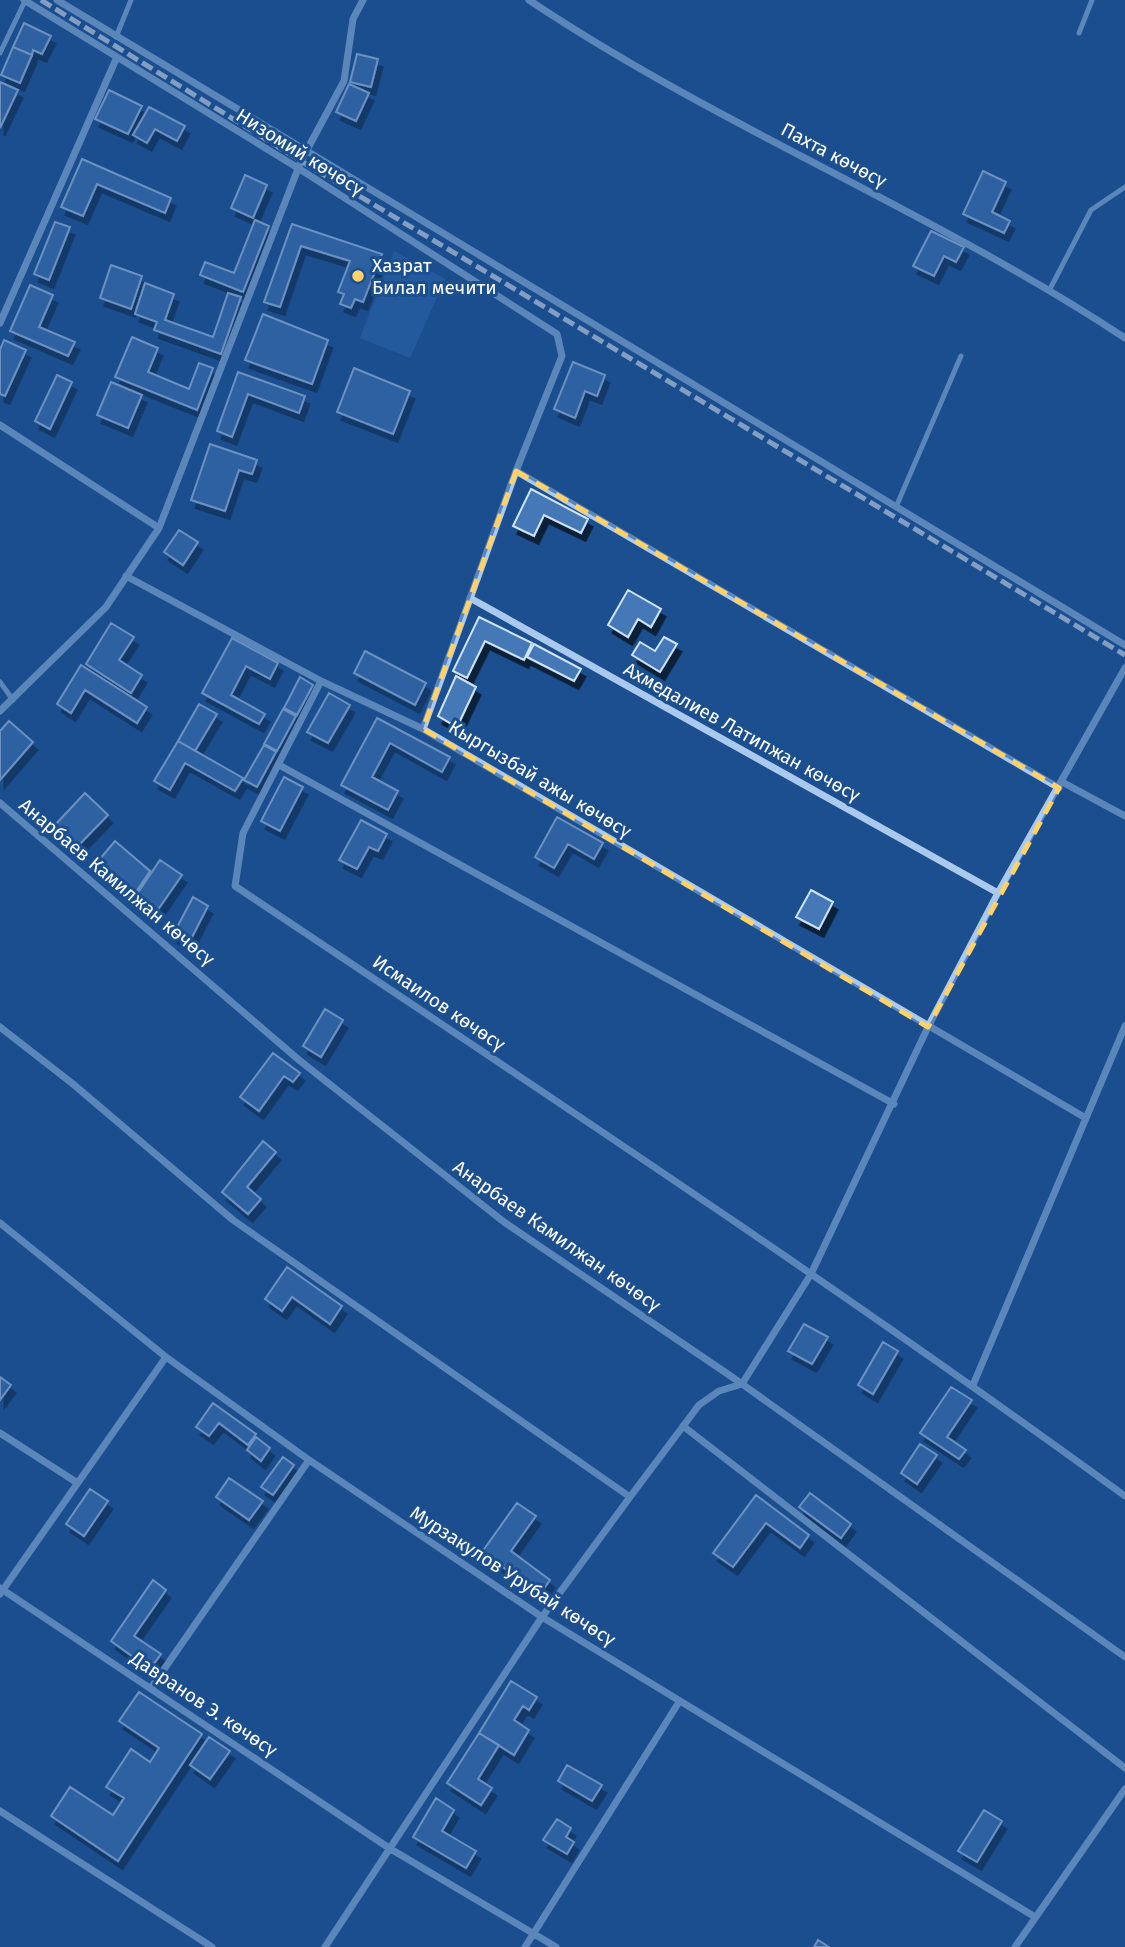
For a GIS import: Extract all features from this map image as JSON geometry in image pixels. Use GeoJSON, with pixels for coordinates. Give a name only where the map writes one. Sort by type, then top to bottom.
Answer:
{"type":"FeatureCollection","features":[{"type":"Feature","properties":{"kind":"street","name":"Низомий көчөсү"},"geometry":{"type":"LineString","coordinates":[[24,0],[298,168],[557,334],[562,356],[516,471]]}},
{"type":"Feature","properties":{"kind":"street"},"geometry":{"type":"LineString","coordinates":[[57,0],[1125,645]]}},
{"type":"Feature","properties":{"kind":"street"},"geometry":{"type":"LineString","coordinates":[[0,712],[106,607],[159,528],[298,168],[344,81],[354,19],[363,0]]}},
{"type":"Feature","properties":{"kind":"street","name":"Пахта көчөсү"},"geometry":{"type":"LineString","coordinates":[[529,0],[604,50],[1050,289],[1125,338]]}},
{"type":"Feature","properties":{"kind":"street"},"geometry":{"type":"LineString","coordinates":[[0,323],[117,57]]}},
{"type":"Feature","properties":{"kind":"street"},"geometry":{"type":"LineString","coordinates":[[0,425],[159,528]]}},
{"type":"Feature","properties":{"kind":"street"},"geometry":{"type":"LineString","coordinates":[[423,729],[516,471],[1060,785],[1125,816]]}},
{"type":"Feature","properties":{"kind":"street","name":"Кыргызбай ажы көчөсү"},"geometry":{"type":"LineString","coordinates":[[125,576],[321,681],[423,729],[1084,1117]]}},
{"type":"Feature","properties":{"kind":"street","name":"Ахмедалиев Латипжан көчөсү"},"geometry":{"type":"LineString","coordinates":[[470,598],[998,893]]}},
{"type":"Feature","properties":{"kind":"street"},"geometry":{"type":"LineString","coordinates":[[325,1947],[541,1617],[699,1405],[719,1391],[742,1384],[811,1274],[894,1104],[928,1027],[998,893],[1125,668]]}},
{"type":"Feature","properties":{"kind":"street","name":"Исмаилов көчөсү"},"geometry":{"type":"LineString","coordinates":[[321,681],[243,834],[235,886],[811,1274]]}},
{"type":"Feature","properties":{"kind":"street"},"geometry":{"type":"LineString","coordinates":[[279,765],[894,1104]]}},
{"type":"Feature","properties":{"kind":"street","name":"Анарбаев Камилжан көчөсү"},"geometry":{"type":"LineString","coordinates":[[0,803],[299,1060],[504,1222],[742,1384],[1125,1657]]}},
{"type":"Feature","properties":{"kind":"street"},"geometry":{"type":"LineString","coordinates":[[973,1385],[1084,1117],[1125,1026]]}},
{"type":"Feature","properties":{"kind":"street"},"geometry":{"type":"LineString","coordinates":[[0,1027],[73,1084],[233,1220],[630,1497]]}},
{"type":"Feature","properties":{"kind":"street","name":"Мурзакулов Урубай көчөсү"},"geometry":{"type":"LineString","coordinates":[[0,1223],[166,1357],[309,1460],[541,1617],[1035,1917]]}},
{"type":"Feature","properties":{"kind":"street"},"geometry":{"type":"LineString","coordinates":[[811,1274],[973,1385],[1125,1496]]}},
{"type":"Feature","properties":{"kind":"street"},"geometry":{"type":"LineString","coordinates":[[1,1591],[166,1357]]}},
{"type":"Feature","properties":{"kind":"street"},"geometry":{"type":"LineString","coordinates":[[683,1426],[1125,1768]]}},
{"type":"Feature","properties":{"kind":"street"},"geometry":{"type":"LineString","coordinates":[[0,1433],[76,1482]]}},
{"type":"Feature","properties":{"kind":"street"},"geometry":{"type":"LineString","coordinates":[[151,1688],[309,1460]]}},
{"type":"Feature","properties":{"kind":"street","name":"Давранов Э. көчөсү"},"geometry":{"type":"LineString","coordinates":[[1,1591],[389,1848],[556,1947]]}},
{"type":"Feature","properties":{"kind":"street"},"geometry":{"type":"LineString","coordinates":[[525,1947],[679,1702]]}},
{"type":"Feature","properties":{"kind":"street"},"geometry":{"type":"LineString","coordinates":[[1015,1947],[1125,1789]]}},
{"type":"Feature","properties":{"kind":"street"},"geometry":{"type":"LineString","coordinates":[[0,1811],[212,1947]]}},
{"type":"Feature","properties":{"kind":"lane"},"geometry":{"type":"LineString","coordinates":[[0,53],[24,0]]}},
{"type":"Feature","properties":{"kind":"lane"},"geometry":{"type":"LineString","coordinates":[[116,37],[131,0]]}},
{"type":"Feature","properties":{"kind":"lane"},"geometry":{"type":"LineString","coordinates":[[1079,33],[1092,0]]}},
{"type":"Feature","properties":{"kind":"lane"},"geometry":{"type":"LineString","coordinates":[[1050,289],[1091,210],[1125,187]]}},
{"type":"Feature","properties":{"kind":"lane"},"geometry":{"type":"LineString","coordinates":[[897,507],[961,356]]}},
{"type":"Feature","properties":{"kind":"lane"},"geometry":{"type":"LineString","coordinates":[[0,682],[13,700]]}},
{"type":"Feature","properties":{"kind":"highlighted area"},"geometry":{"type":"Polygon","coordinates":[[[516,471],[1059,788],[928,1027],[423,729],[516,471]]]}},
{"type":"Feature","properties":{"kind":"shaded area"},"geometry":{"type":"Polygon","coordinates":[[[394,251],[445,279],[410,358],[360,338],[394,251]]]}},
{"type":"Feature","properties":{"kind":"building"},"geometry":{"type":"Polygon","coordinates":[[[24,23],[51,36],[42,54],[33,50],[32,55],[13,47],[24,23]]]}},
{"type":"Feature","properties":{"kind":"building"},"geometry":{"type":"Polygon","coordinates":[[[13,47],[32,55],[20,83],[1,75],[13,47]]]}},
{"type":"Feature","properties":{"kind":"building"},"geometry":{"type":"Polygon","coordinates":[[[357,54],[378,59],[371,87],[350,82],[357,54]]]}},
{"type":"Feature","properties":{"kind":"building"},"geometry":{"type":"Polygon","coordinates":[[[0,82],[18,90],[0,128],[0,82]]]}},
{"type":"Feature","properties":{"kind":"building"},"geometry":{"type":"Polygon","coordinates":[[[349,84],[369,93],[356,121],[336,112],[349,84]]]}},
{"type":"Feature","properties":{"kind":"building"},"geometry":{"type":"Polygon","coordinates":[[[109,90],[142,106],[128,134],[95,119],[109,90]]]}},
{"type":"Feature","properties":{"kind":"building"},"geometry":{"type":"Polygon","coordinates":[[[149,107],[185,126],[177,141],[155,129],[147,143],[133,135],[149,107]]]}},
{"type":"Feature","properties":{"kind":"building"},"geometry":{"type":"Polygon","coordinates":[[[82,159],[171,198],[165,213],[97,184],[83,216],[61,207],[82,159]]]}},
{"type":"Feature","properties":{"kind":"building"},"geometry":{"type":"Polygon","coordinates":[[[983,171],[1006,182],[992,212],[1010,221],[1004,233],[963,214],[983,171]]]}},
{"type":"Feature","properties":{"kind":"building"},"geometry":{"type":"Polygon","coordinates":[[[245,175],[267,185],[253,218],[231,208],[245,175]]]}},
{"type":"Feature","properties":{"kind":"building"},"geometry":{"type":"Polygon","coordinates":[[[255,220],[269,226],[243,292],[200,275],[205,262],[234,273],[255,220]]]}},
{"type":"Feature","properties":{"kind":"building"},"geometry":{"type":"Polygon","coordinates":[[[55,222],[70,227],[49,280],[34,274],[55,222]]]}},
{"type":"Feature","properties":{"kind":"building","name":"Хазрат Билал мечити"},"geometry":{"type":"Polygon","coordinates":[[[292,224],[382,254],[363,302],[355,299],[351,308],[340,304],[344,294],[338,292],[350,261],[301,246],[280,307],[264,302],[292,224]]]}},
{"type":"Feature","properties":{"kind":"building"},"geometry":{"type":"Polygon","coordinates":[[[931,231],[964,247],[956,262],[944,256],[934,276],[913,266],[931,231]]]}},
{"type":"Feature","properties":{"kind":"building"},"geometry":{"type":"Polygon","coordinates":[[[111,265],[142,276],[131,309],[100,298],[111,265]]]}},
{"type":"Feature","properties":{"kind":"building"},"geometry":{"type":"Polygon","coordinates":[[[145,283],[174,294],[165,320],[213,337],[228,293],[241,297],[221,354],[154,330],[157,322],[135,314],[145,283]]]}},
{"type":"Feature","properties":{"kind":"building"},"geometry":{"type":"Polygon","coordinates":[[[30,285],[53,295],[39,327],[75,342],[68,356],[10,331],[30,285]]]}},
{"type":"Feature","properties":{"kind":"building"},"geometry":{"type":"Polygon","coordinates":[[[263,314],[328,340],[312,384],[245,360],[263,314]]]}},
{"type":"Feature","properties":{"kind":"building"},"geometry":{"type":"Polygon","coordinates":[[[132,337],[158,348],[148,372],[189,389],[199,363],[213,368],[197,410],[115,377],[132,337]]]}},
{"type":"Feature","properties":{"kind":"building"},"geometry":{"type":"Polygon","coordinates":[[[4,340],[26,350],[5,396],[0,394],[0,350],[4,340]]]}},
{"type":"Feature","properties":{"kind":"building"},"geometry":{"type":"Polygon","coordinates":[[[573,362],[605,375],[597,396],[585,391],[575,418],[554,409],[573,362]]]}},
{"type":"Feature","properties":{"kind":"building"},"geometry":{"type":"Polygon","coordinates":[[[354,368],[410,391],[393,434],[337,412],[354,368]]]}},
{"type":"Feature","properties":{"kind":"building"},"geometry":{"type":"Polygon","coordinates":[[[238,372],[305,396],[299,413],[248,394],[232,437],[217,431],[238,372]]]}},
{"type":"Feature","properties":{"kind":"building"},"geometry":{"type":"Polygon","coordinates":[[[57,375],[72,382],[50,429],[35,421],[57,375]]]}},
{"type":"Feature","properties":{"kind":"building"},"geometry":{"type":"Polygon","coordinates":[[[111,382],[142,395],[128,428],[97,415],[111,382]]]}},
{"type":"Feature","properties":{"kind":"building"},"geometry":{"type":"Polygon","coordinates":[[[210,444],[257,460],[252,474],[239,470],[225,511],[191,500],[210,444]]]}},
{"type":"Feature","properties":{"kind":"building"},"geometry":{"type":"Polygon","coordinates":[[[531,489],[588,519],[581,533],[544,515],[534,536],[513,526],[531,489]]]}},
{"type":"Feature","properties":{"kind":"building"},"geometry":{"type":"Polygon","coordinates":[[[179,530],[198,542],[183,565],[164,552],[179,530]]]}},
{"type":"Feature","properties":{"kind":"building"},"geometry":{"type":"Polygon","coordinates":[[[628,590],[661,609],[651,627],[638,619],[628,637],[608,625],[628,590]]]}},
{"type":"Feature","properties":{"kind":"building"},"geometry":{"type":"Polygon","coordinates":[[[479,617],[532,643],[524,660],[485,641],[467,678],[453,671],[479,617]]]}},
{"type":"Feature","properties":{"kind":"building"},"geometry":{"type":"Polygon","coordinates":[[[111,623],[134,637],[119,660],[142,675],[131,693],[86,664],[111,623]]]}},
{"type":"Feature","properties":{"kind":"building"},"geometry":{"type":"Polygon","coordinates":[[[664,637],[677,644],[660,672],[632,655],[640,642],[655,651],[664,637]]]}},
{"type":"Feature","properties":{"kind":"building"},"geometry":{"type":"Polygon","coordinates":[[[232,638],[278,663],[270,679],[246,666],[231,695],[265,714],[259,724],[202,693],[232,638]]]}},
{"type":"Feature","properties":{"kind":"building"},"geometry":{"type":"Polygon","coordinates":[[[534,644],[581,669],[574,681],[527,657],[534,644]]]}},
{"type":"Feature","properties":{"kind":"building"},"geometry":{"type":"Polygon","coordinates":[[[365,651],[426,683],[415,705],[354,673],[365,651]]]}},
{"type":"Feature","properties":{"kind":"building"},"geometry":{"type":"Polygon","coordinates":[[[81,665],[147,707],[137,723],[85,690],[71,713],[57,704],[81,665]]]}},
{"type":"Feature","properties":{"kind":"building"},"geometry":{"type":"Polygon","coordinates":[[[456,676],[476,687],[457,727],[438,716],[456,676]]]}},
{"type":"Feature","properties":{"kind":"building"},"geometry":{"type":"Polygon","coordinates":[[[300,677],[313,685],[297,715],[284,708],[300,677]]]}},
{"type":"Feature","properties":{"kind":"building"},"geometry":{"type":"Polygon","coordinates":[[[329,693],[350,705],[328,743],[307,732],[329,693]]]}},
{"type":"Feature","properties":{"kind":"building"},"geometry":{"type":"Polygon","coordinates":[[[199,704],[217,714],[195,751],[178,741],[199,704]]]}},
{"type":"Feature","properties":{"kind":"building"},"geometry":{"type":"Polygon","coordinates":[[[283,709],[296,716],[277,751],[264,744],[283,709]]]}},
{"type":"Feature","properties":{"kind":"building"},"geometry":{"type":"Polygon","coordinates":[[[377,718],[450,757],[442,772],[390,743],[372,777],[398,791],[388,810],[341,785],[377,718]]]}},
{"type":"Feature","properties":{"kind":"building"},"geometry":{"type":"Polygon","coordinates":[[[9,721],[33,742],[0,780],[0,731],[9,721]]]}},
{"type":"Feature","properties":{"kind":"building"},"geometry":{"type":"Polygon","coordinates":[[[178,741],[243,778],[235,791],[185,763],[170,790],[154,781],[178,741]]]}},
{"type":"Feature","properties":{"kind":"building"},"geometry":{"type":"Polygon","coordinates":[[[264,745],[276,752],[257,787],[244,780],[264,745]]]}},
{"type":"Feature","properties":{"kind":"building"},"geometry":{"type":"Polygon","coordinates":[[[284,777],[303,787],[280,831],[261,821],[284,777]]]}},
{"type":"Feature","properties":{"kind":"building"},"geometry":{"type":"Polygon","coordinates":[[[85,793],[108,815],[76,848],[53,827],[85,793]]]}},
{"type":"Feature","properties":{"kind":"building"},"geometry":{"type":"Polygon","coordinates":[[[557,817],[603,843],[594,859],[568,844],[554,868],[535,857],[557,817]]]}},
{"type":"Feature","properties":{"kind":"building"},"geometry":{"type":"Polygon","coordinates":[[[361,820],[387,834],[378,851],[369,847],[357,869],[339,860],[361,820]]]}},
{"type":"Feature","properties":{"kind":"building"},"geometry":{"type":"Polygon","coordinates":[[[115,841],[150,871],[132,898],[94,866],[115,841]]]}},
{"type":"Feature","properties":{"kind":"building"},"geometry":{"type":"Polygon","coordinates":[[[160,860],[182,875],[155,914],[133,900],[160,860]]]}},
{"type":"Feature","properties":{"kind":"building"},"geometry":{"type":"Polygon","coordinates":[[[811,890],[833,902],[819,929],[796,917],[811,890]]]}},
{"type":"Feature","properties":{"kind":"building"},"geometry":{"type":"Polygon","coordinates":[[[193,897],[208,906],[188,945],[173,935],[193,897]]]}},
{"type":"Feature","properties":{"kind":"building"},"geometry":{"type":"Polygon","coordinates":[[[325,1009],[343,1020],[321,1057],[303,1046],[325,1009]]]}},
{"type":"Feature","properties":{"kind":"building"},"geometry":{"type":"Polygon","coordinates":[[[273,1053],[300,1073],[293,1082],[284,1076],[259,1111],[240,1097],[273,1053]]]}},
{"type":"Feature","properties":{"kind":"building"},"geometry":{"type":"Polygon","coordinates":[[[263,1141],[276,1152],[247,1187],[261,1199],[248,1214],[222,1192],[263,1141]]]}},
{"type":"Feature","properties":{"kind":"building"},"geometry":{"type":"Polygon","coordinates":[[[287,1267],[342,1306],[330,1324],[292,1297],[282,1311],[265,1299],[287,1267]]]}},
{"type":"Feature","properties":{"kind":"building"},"geometry":{"type":"Polygon","coordinates":[[[804,1324],[828,1337],[812,1364],[788,1351],[804,1324]]]}},
{"type":"Feature","properties":{"kind":"building"},"geometry":{"type":"Polygon","coordinates":[[[883,1342],[898,1351],[873,1394],[858,1385],[883,1342]]]}},
{"type":"Feature","properties":{"kind":"building"},"geometry":{"type":"Polygon","coordinates":[[[0,1377],[11,1385],[0,1400],[0,1377]]]}},
{"type":"Feature","properties":{"kind":"building"},"geometry":{"type":"Polygon","coordinates":[[[951,1387],[972,1400],[947,1437],[966,1450],[959,1459],[920,1433],[951,1387]]]}},
{"type":"Feature","properties":{"kind":"building"},"geometry":{"type":"Polygon","coordinates":[[[213,1403],[256,1434],[248,1445],[219,1423],[209,1436],[196,1427],[213,1403]]]}},
{"type":"Feature","properties":{"kind":"building"},"geometry":{"type":"Polygon","coordinates":[[[256,1437],[270,1448],[261,1461],[247,1450],[256,1437]]]}},
{"type":"Feature","properties":{"kind":"building"},"geometry":{"type":"Polygon","coordinates":[[[920,1444],[937,1455],[917,1484],[901,1473],[920,1444]]]}},
{"type":"Feature","properties":{"kind":"building"},"geometry":{"type":"Polygon","coordinates":[[[283,1457],[294,1465],[273,1495],[261,1487],[283,1457]]]}},
{"type":"Feature","properties":{"kind":"building"},"geometry":{"type":"Polygon","coordinates":[[[229,1478],[263,1501],[249,1520],[216,1497],[229,1478]]]}},
{"type":"Feature","properties":{"kind":"building"},"geometry":{"type":"Polygon","coordinates":[[[90,1489],[108,1501],[84,1536],[66,1524],[90,1489]]]}},
{"type":"Feature","properties":{"kind":"building"},"geometry":{"type":"Polygon","coordinates":[[[810,1493],[851,1524],[841,1538],[799,1507],[810,1493]]]}},
{"type":"Feature","properties":{"kind":"building"},"geometry":{"type":"Polygon","coordinates":[[[756,1495],[809,1535],[800,1548],[766,1523],[733,1567],[713,1553],[756,1495]]]}},
{"type":"Feature","properties":{"kind":"building"},"geometry":{"type":"Polygon","coordinates":[[[517,1503],[536,1516],[511,1551],[550,1580],[540,1594],[482,1552],[517,1503]]]}},
{"type":"Feature","properties":{"kind":"building"},"geometry":{"type":"Polygon","coordinates":[[[153,1580],[166,1590],[134,1636],[161,1654],[150,1669],[111,1641],[153,1580]]]}},
{"type":"Feature","properties":{"kind":"building"},"geometry":{"type":"Polygon","coordinates":[[[511,1681],[537,1697],[529,1710],[523,1706],[514,1720],[529,1730],[514,1755],[479,1733],[511,1681]]]}},
{"type":"Feature","properties":{"kind":"building"},"geometry":{"type":"Polygon","coordinates":[[[139,1692],[202,1734],[118,1861],[51,1816],[70,1787],[113,1815],[124,1798],[106,1787],[131,1749],[150,1762],[159,1748],[119,1721],[139,1692]]]}},
{"type":"Feature","properties":{"kind":"building"},"geometry":{"type":"Polygon","coordinates":[[[479,1733],[499,1745],[478,1779],[492,1788],[481,1805],[447,1783],[479,1733]]]}},
{"type":"Feature","properties":{"kind":"building"},"geometry":{"type":"Polygon","coordinates":[[[209,1737],[230,1751],[210,1779],[190,1765],[209,1737]]]}},
{"type":"Feature","properties":{"kind":"building"},"geometry":{"type":"Polygon","coordinates":[[[567,1765],[602,1785],[592,1801],[558,1781],[567,1765]]]}},
{"type":"Feature","properties":{"kind":"building"},"geometry":{"type":"Polygon","coordinates":[[[436,1798],[454,1810],[442,1831],[476,1851],[466,1868],[413,1837],[436,1798]]]}},
{"type":"Feature","properties":{"kind":"building"},"geometry":{"type":"Polygon","coordinates":[[[984,1810],[1002,1821],[977,1862],[958,1851],[984,1810]]]}},
{"type":"Feature","properties":{"kind":"building"},"geometry":{"type":"Polygon","coordinates":[[[557,1819],[571,1828],[566,1837],[574,1842],[567,1854],[543,1840],[557,1819]]]}},
{"type":"Feature","properties":{"kind":"building"},"geometry":{"type":"Polygon","coordinates":[[[818,1940],[829,1947],[814,1947],[818,1940]]]}},
{"type":"Feature","properties":{"kind":"railway"},"geometry":{"type":"LineString","coordinates":[[41,0],[301,161],[1125,655]]}},
{"type":"Feature","properties":{"kind":"place","name":"Хазрат Билал мечити"},"geometry":{"type":"Point","coordinates":[358,276]}}]}
